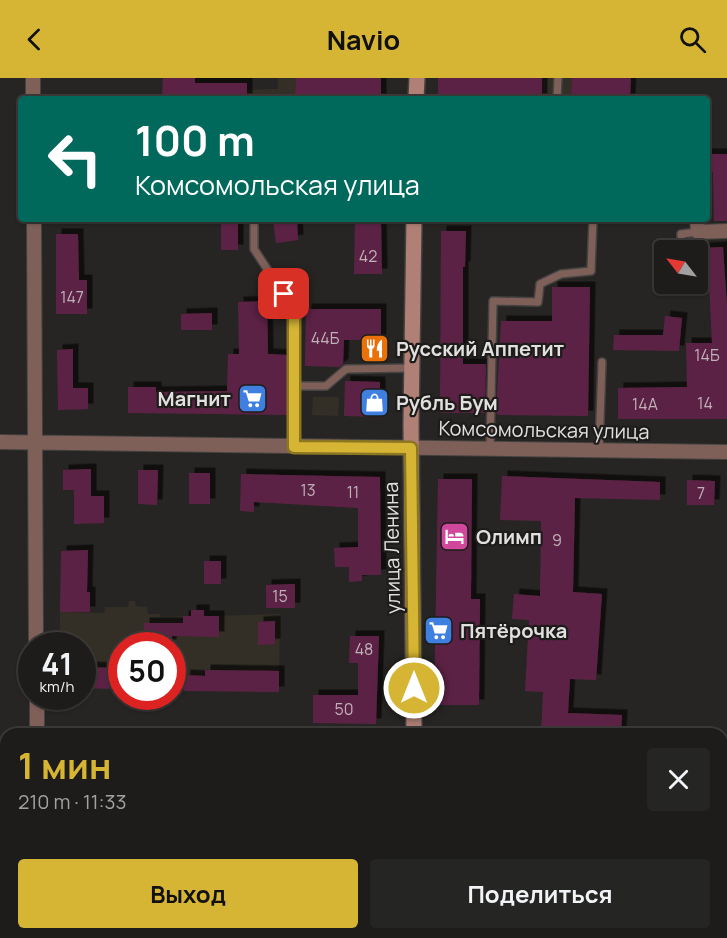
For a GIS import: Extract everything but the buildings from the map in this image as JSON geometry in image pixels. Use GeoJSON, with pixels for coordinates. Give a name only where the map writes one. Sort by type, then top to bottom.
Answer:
{"type":"FeatureCollection","features":[{"type":"Feature","properties":{"kind":"main road"},"geometry":{"type":"LineString","coordinates":[[416,96],[417,78]]}},
{"type":"Feature","properties":{"kind":"main road","name":"улица Ленина"},"geometry":{"type":"LineString","coordinates":[[414,222],[411,448],[414,728]]}},
{"type":"Feature","properties":{"kind":"street"},"geometry":{"type":"LineString","coordinates":[[33,78],[33,96]]}},
{"type":"Feature","properties":{"kind":"street"},"geometry":{"type":"LineString","coordinates":[[34,222],[36,632]]}},
{"type":"Feature","properties":{"kind":"street"},"geometry":{"type":"LineString","coordinates":[[697,225],[727,231]]}},
{"type":"Feature","properties":{"kind":"street","name":"Комсомольская улица"},"geometry":{"type":"LineString","coordinates":[[0,442],[727,452]]}},
{"type":"Feature","properties":{"kind":"street"},"geometry":{"type":"LineString","coordinates":[[37,710],[37,728]]}},
{"type":"Feature","properties":{"kind":"lane"},"geometry":{"type":"LineString","coordinates":[[557,96],[558,78]]}},
{"type":"Feature","properties":{"kind":"lane"},"geometry":{"type":"LineString","coordinates":[[254,222],[254,249],[294,310],[294,447]]}},
{"type":"Feature","properties":{"kind":"lane"},"geometry":{"type":"LineString","coordinates":[[490,449],[493,301],[538,302],[540,284],[561,274],[591,271],[593,222]]}},
{"type":"Feature","properties":{"kind":"lane"},"geometry":{"type":"LineString","coordinates":[[681,240],[681,234],[697,225]]}},
{"type":"Feature","properties":{"kind":"lane"},"geometry":{"type":"LineString","coordinates":[[599,450],[602,362]]}},
{"type":"Feature","properties":{"kind":"lane"},"geometry":{"type":"LineString","coordinates":[[294,386],[326,386],[346,369],[412,368]]}},
{"type":"Feature","properties":{"kind":"shaded area"},"geometry":{"type":"Polygon","coordinates":[[[278,78],[381,78],[381,96],[234,96],[234,90],[278,89],[278,78]]]}},
{"type":"Feature","properties":{"kind":"shaded area"},"geometry":{"type":"Polygon","coordinates":[[[501,78],[596,78],[596,96],[500,96],[501,78]]]}},
{"type":"Feature","properties":{"kind":"shaded area"},"geometry":{"type":"Polygon","coordinates":[[[313,397],[339,397],[338,416],[312,415],[313,397]]]}},
{"type":"Feature","properties":{"kind":"shaded area"},"geometry":{"type":"Polygon","coordinates":[[[129,601],[135,601],[136,606],[147,607],[148,614],[160,614],[160,617],[191,616],[191,610],[204,610],[205,616],[280,614],[279,692],[186,690],[186,632],[108,632],[108,689],[96,688],[96,632],[60,632],[60,612],[104,613],[105,607],[128,607],[129,601]]]}},
{"type":"Feature","properties":{"kind":"place","name":"Русский Аппетит"},"geometry":{"type":"Point","coordinates":[375,349]}},
{"type":"Feature","properties":{"kind":"place","name":"Магнит"},"geometry":{"type":"Point","coordinates":[252,399]}},
{"type":"Feature","properties":{"kind":"place","name":"Рубль Бум"},"geometry":{"type":"Point","coordinates":[375,403]}},
{"type":"Feature","properties":{"kind":"place","name":"Олимп"},"geometry":{"type":"Point","coordinates":[455,537]}},
{"type":"Feature","properties":{"kind":"place","name":"Пятёрочка"},"geometry":{"type":"Point","coordinates":[439,631]}},
{"type":"Feature","properties":{"kind":"route"},"geometry":{"type":"LineString","coordinates":[[284,294],[294,310],[294,447],[411,448],[414,688]]}}]}
